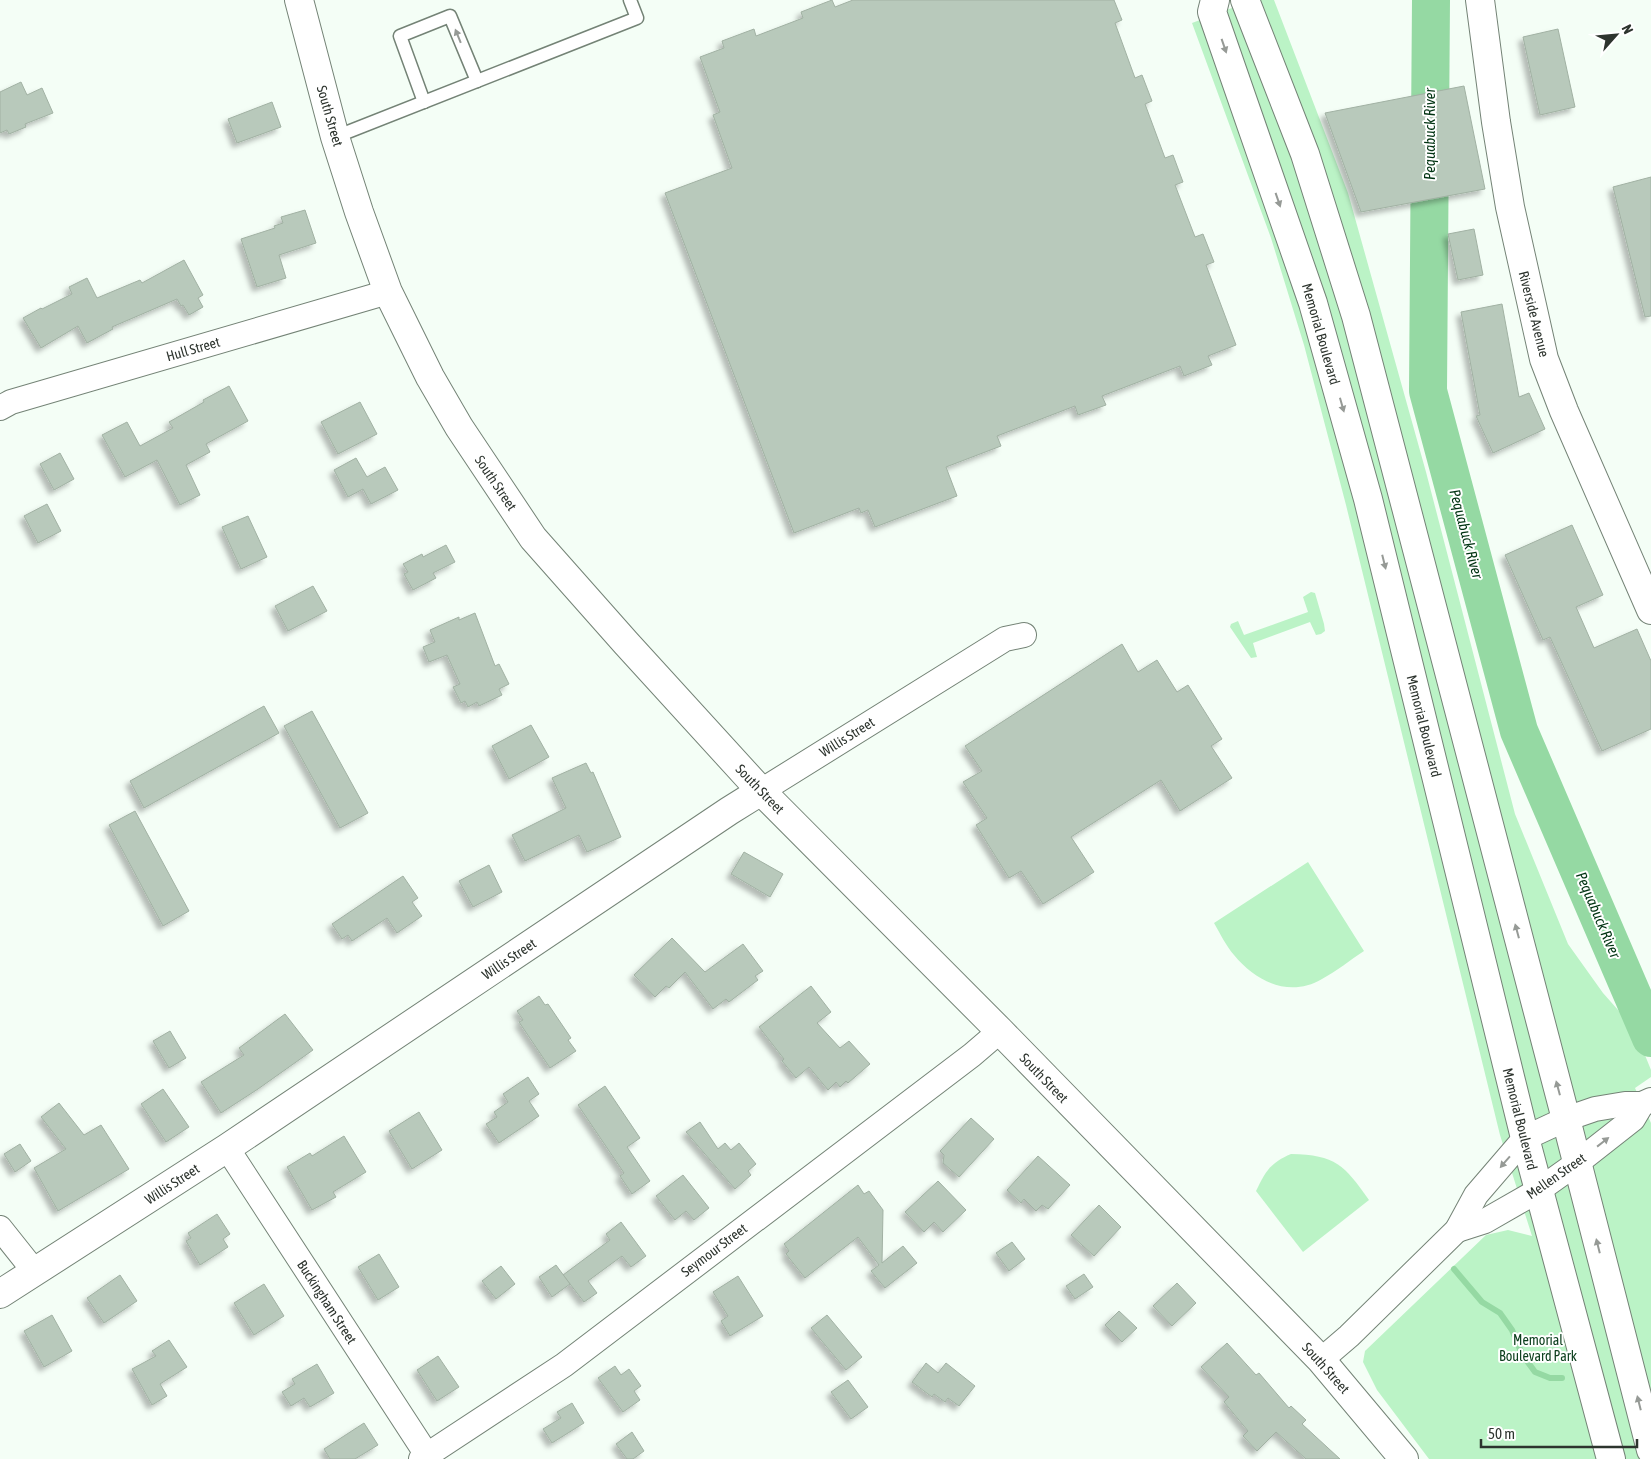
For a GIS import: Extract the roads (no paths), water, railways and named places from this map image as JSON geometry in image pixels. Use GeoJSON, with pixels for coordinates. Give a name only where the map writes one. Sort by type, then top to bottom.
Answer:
{"type":"FeatureCollection","features":[{"type":"Feature","properties":{"kind":"main road","name":"South Street"},"geometry":{"type":"LineString","coordinates":[[299,0],[335,137],[359,212],[388,292],[430,377],[459,427],[533,538],[626,643],[762,791],[1000,1031],[1321,1360],[1404,1459]]}},
{"type":"Feature","properties":{"kind":"main road","name":"Memorial Boulevard"},"geometry":{"type":"LineString","coordinates":[[1215,0],[1212,12],[1313,303],[1366,489],[1525,1138],[1611,1459]]}},
{"type":"Feature","properties":{"kind":"main road"},"geometry":{"type":"LineString","coordinates":[[1245,0],[1305,154],[1356,316],[1651,1450]]}},
{"type":"Feature","properties":{"kind":"main road","name":"Riverside Avenue"},"geometry":{"type":"LineString","coordinates":[[1480,0],[1496,122],[1510,207],[1544,359],[1564,411],[1651,610]]}},
{"type":"Feature","properties":{"kind":"main road","name":"Willis Street"},"geometry":{"type":"LineString","coordinates":[[0,1294],[227,1148],[729,811],[762,791]]}},
{"type":"Feature","properties":{"kind":"street","name":"Hull Street"},"geometry":{"type":"LineString","coordinates":[[0,408],[11,402],[388,292]]}},
{"type":"Feature","properties":{"kind":"street","name":"Willis Street"},"geometry":{"type":"LineString","coordinates":[[762,791],[1005,638],[1024,635]]}},
{"type":"Feature","properties":{"kind":"street","name":"Seymour Street"},"geometry":{"type":"LineString","coordinates":[[424,1457],[564,1365],[972,1055],[1000,1031]]}},
{"type":"Feature","properties":{"kind":"street","name":"Mellen Street"},"geometry":{"type":"LineString","coordinates":[[1457,1230],[1485,1221],[1539,1190],[1633,1119],[1646,1102]]}},
{"type":"Feature","properties":{"kind":"street","name":"Mellen Street"},"geometry":{"type":"LineString","coordinates":[[1321,1360],[1349,1336],[1457,1230],[1476,1195],[1525,1138],[1566,1119],[1595,1109],[1646,1102]]}},
{"type":"Feature","properties":{"kind":"street","name":"Buckingham Street"},"geometry":{"type":"LineString","coordinates":[[227,1148],[424,1457]]}},
{"type":"Feature","properties":{"kind":"street"},"geometry":{"type":"LineString","coordinates":[[0,1228],[35,1272]]}},
{"type":"Feature","properties":{"kind":"lane"},"geometry":{"type":"LineString","coordinates":[[335,137],[637,18],[630,0]]}},
{"type":"Feature","properties":{"kind":"lane"},"geometry":{"type":"LineString","coordinates":[[424,102],[400,36],[450,16],[477,81]]}},
{"type":"Feature","properties":{"kind":"waterway","name":"Pequabuck River"},"geometry":{"type":"LineString","coordinates":[[1431,0],[1428,391],[1519,731],[1651,1038]]}},
{"type":"Feature","properties":{"kind":"waterway"},"geometry":{"type":"LineString","coordinates":[[1454,1269],[1482,1302],[1500,1313],[1512,1330],[1522,1354],[1535,1372],[1550,1378],[1562,1378]]}},
{"type":"Feature","properties":{"kind":"park label","name":"Memorial Boulevard Park"},"geometry":{"type":"Point","coordinates":[1538,1348]}}]}
